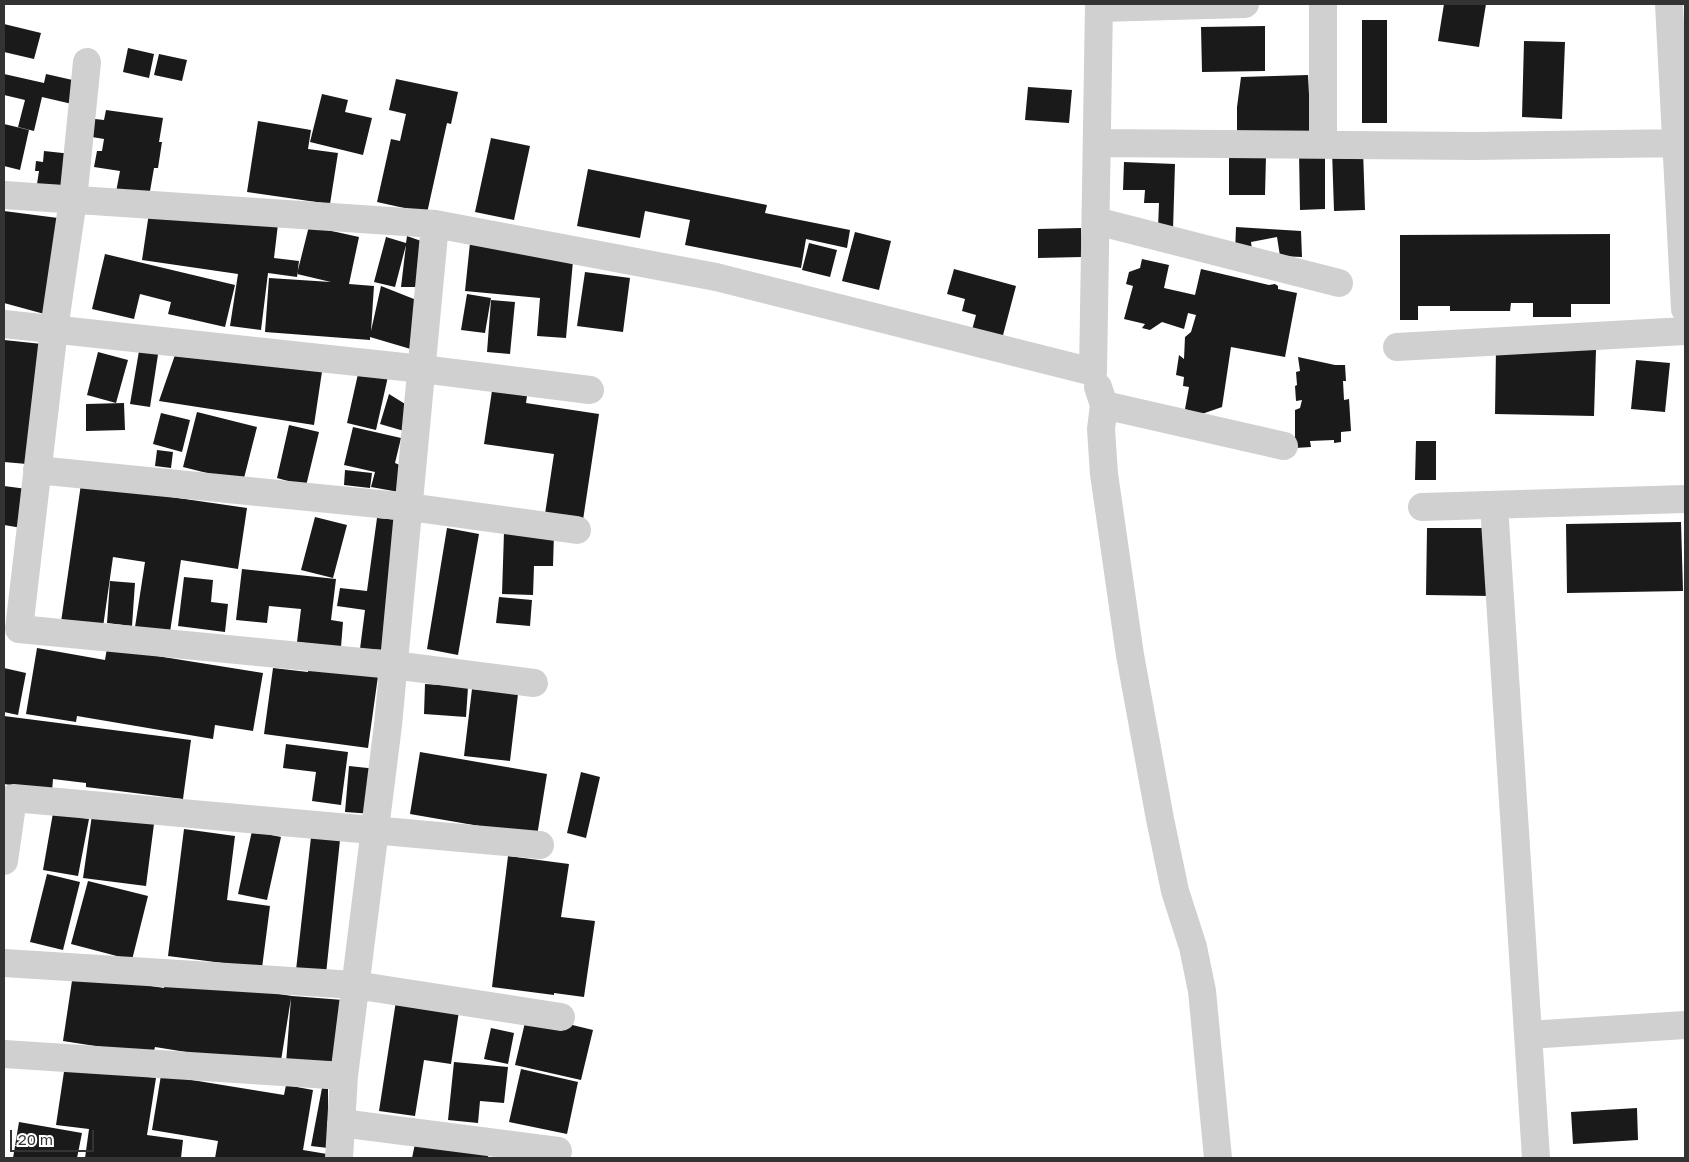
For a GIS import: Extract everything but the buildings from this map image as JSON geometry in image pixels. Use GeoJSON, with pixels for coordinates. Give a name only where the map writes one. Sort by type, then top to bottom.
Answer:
{"type":"FeatureCollection","features":[{"type":"Feature","properties":{"kind":"street"},"geometry":{"type":"LineString","coordinates":[[1218,1158],[1202,990],[1193,947],[1175,891],[1130,655],[1104,474],[1101,429],[1104,404],[1093,372],[1099,6],[1246,4]]}},
{"type":"Feature","properties":{"kind":"street"},"geometry":{"type":"LineString","coordinates":[[1323,4],[1323,145]]}},
{"type":"Feature","properties":{"kind":"street"},"geometry":{"type":"LineString","coordinates":[[1669,4],[1681,143],[1685,309]]}},
{"type":"Feature","properties":{"kind":"street"},"geometry":{"type":"LineString","coordinates":[[87,62],[73,200],[54,329],[37,470],[11,628],[393,665],[534,683]]}},
{"type":"Feature","properties":{"kind":"street"},"geometry":{"type":"LineString","coordinates":[[1097,143],[1474,146],[1681,143]]}},
{"type":"Feature","properties":{"kind":"street"},"geometry":{"type":"LineString","coordinates":[[4,196],[435,224],[716,276],[1093,372]]}},
{"type":"Feature","properties":{"kind":"street"},"geometry":{"type":"LineString","coordinates":[[1096,221],[1339,283]]}},
{"type":"Feature","properties":{"kind":"street"},"geometry":{"type":"LineString","coordinates":[[339,1158],[344,1076],[393,665],[435,224]]}},
{"type":"Feature","properties":{"kind":"street"},"geometry":{"type":"LineString","coordinates":[[4,324],[422,369],[590,390]]}},
{"type":"Feature","properties":{"kind":"street"},"geometry":{"type":"LineString","coordinates":[[1397,347],[1685,331]]}},
{"type":"Feature","properties":{"kind":"street"},"geometry":{"type":"LineString","coordinates":[[1104,404],[1284,446]]}},
{"type":"Feature","properties":{"kind":"street"},"geometry":{"type":"LineString","coordinates":[[37,470],[409,507],[577,530]]}},
{"type":"Feature","properties":{"kind":"street"},"geometry":{"type":"LineString","coordinates":[[1422,507],[1685,499]]}},
{"type":"Feature","properties":{"kind":"street"},"geometry":{"type":"LineString","coordinates":[[1494,505],[1536,1158]]}},
{"type":"Feature","properties":{"kind":"street"},"geometry":{"type":"LineString","coordinates":[[4,860],[8,798],[540,845]]}},
{"type":"Feature","properties":{"kind":"street"},"geometry":{"type":"LineString","coordinates":[[4,963],[355,986],[561,1017]]}},
{"type":"Feature","properties":{"kind":"street"},"geometry":{"type":"LineString","coordinates":[[1528,1035],[1685,1025]]}},
{"type":"Feature","properties":{"kind":"street"},"geometry":{"type":"LineString","coordinates":[[4,1054],[344,1076]]}},
{"type":"Feature","properties":{"kind":"street"},"geometry":{"type":"LineString","coordinates":[[341,1123],[558,1151]]}}]}
